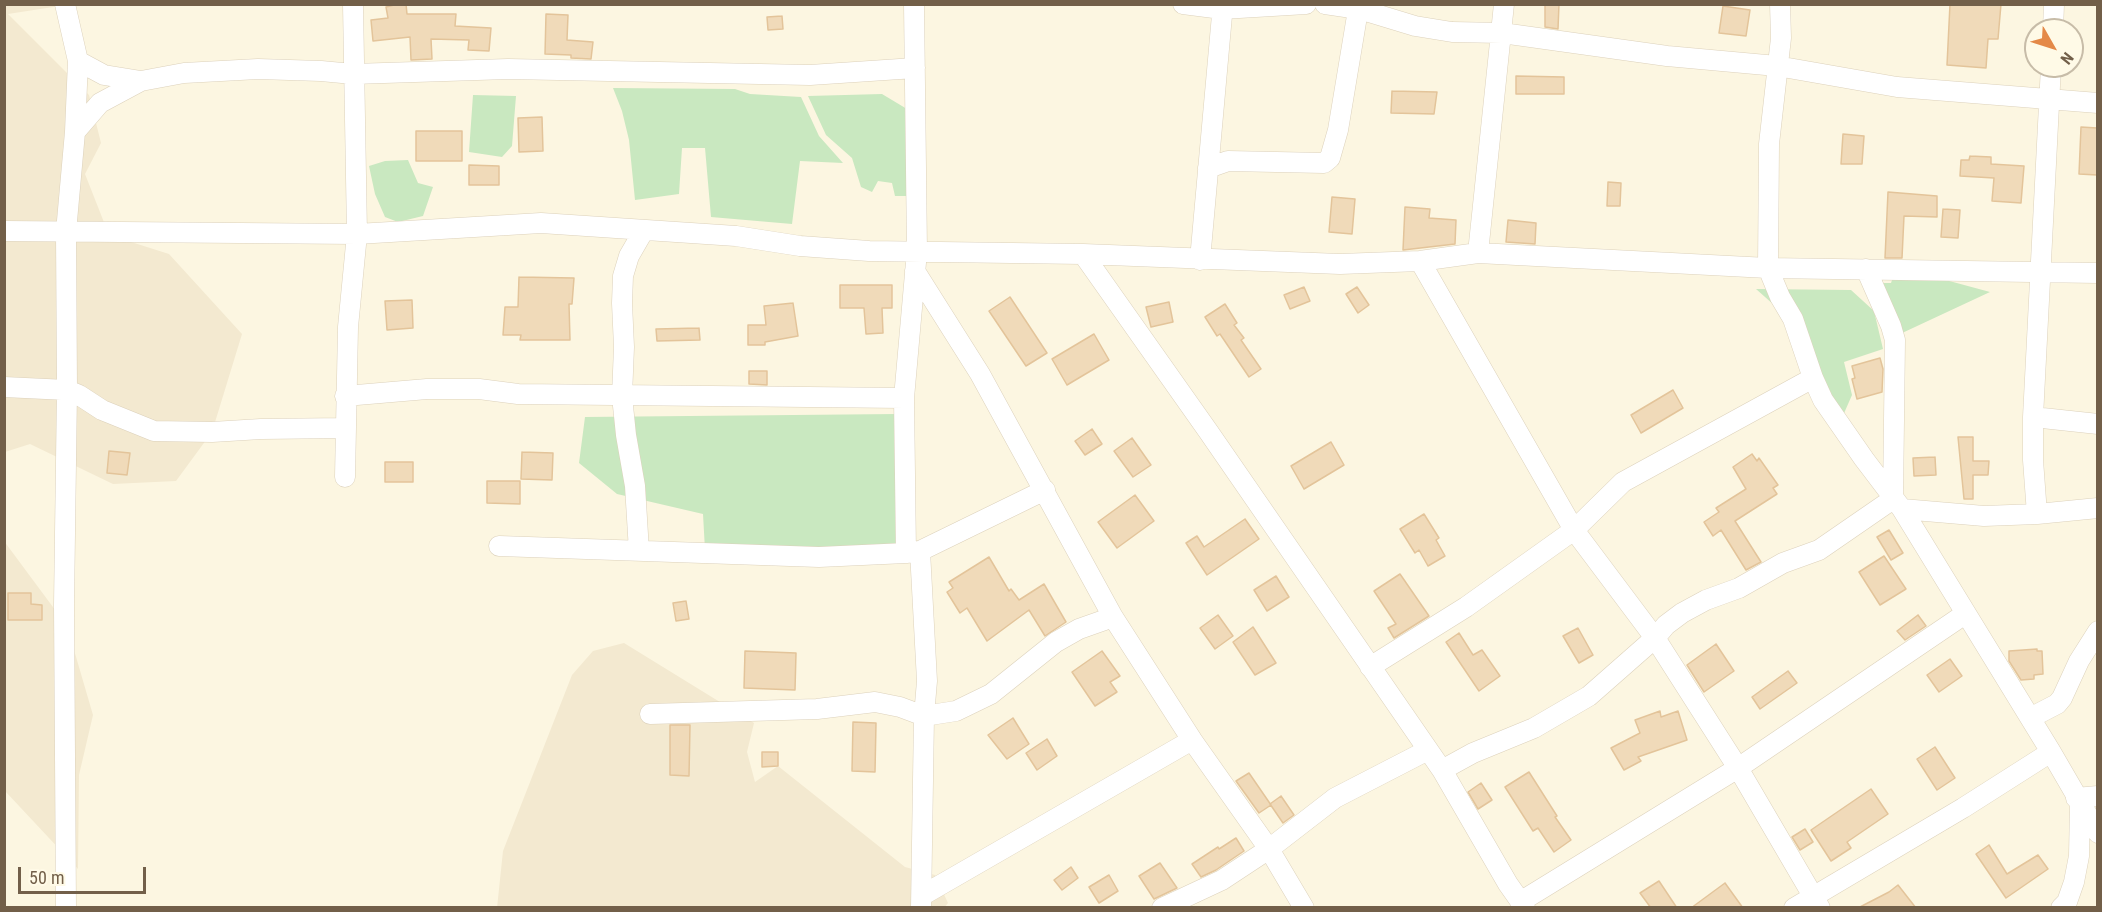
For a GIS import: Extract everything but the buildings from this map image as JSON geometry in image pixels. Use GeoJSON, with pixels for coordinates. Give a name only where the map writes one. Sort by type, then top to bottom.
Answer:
{"type":"FeatureCollection","features":[{"type":"Feature","properties":{"kind":"street"},"geometry":{"type":"LineString","coordinates":[[65,4],[78,61],[75,132],[66,232],[67,390],[64,605],[66,908]]}},
{"type":"Feature","properties":{"kind":"street"},"geometry":{"type":"LineString","coordinates":[[345,477],[348,327],[357,234],[353,4]]}},
{"type":"Feature","properties":{"kind":"street"},"geometry":{"type":"LineString","coordinates":[[914,4],[917,251],[904,398],[913,552],[927,681],[924,716],[922,901]]}},
{"type":"Feature","properties":{"kind":"street"},"geometry":{"type":"LineString","coordinates":[[1183,4],[1222,7],[1306,4]]}},
{"type":"Feature","properties":{"kind":"street"},"geometry":{"type":"LineString","coordinates":[[1324,4],[1359,7],[1415,26],[1452,32],[1502,33],[1667,56],[1777,66],[1897,87],[2050,97],[2097,103]]}},
{"type":"Feature","properties":{"kind":"street"},"geometry":{"type":"LineString","coordinates":[[1478,253],[1504,4]]}},
{"type":"Feature","properties":{"kind":"street"},"geometry":{"type":"LineString","coordinates":[[1780,4],[1781,38],[1769,144],[1768,268],[1792,319],[1823,400],[1897,504],[2051,752],[2084,800],[2097,833]]}},
{"type":"Feature","properties":{"kind":"street"},"geometry":{"type":"LineString","coordinates":[[1200,260],[1222,7]]}},
{"type":"Feature","properties":{"kind":"street"},"geometry":{"type":"LineString","coordinates":[[1208,168],[1228,161],[1324,163],[1330,158],[1338,130],[1359,7]]}},
{"type":"Feature","properties":{"kind":"street"},"geometry":{"type":"LineString","coordinates":[[78,61],[104,75],[141,81]]}},
{"type":"Feature","properties":{"kind":"street"},"geometry":{"type":"LineString","coordinates":[[75,132],[100,103],[141,81],[184,73],[258,69],[353,74],[508,69],[810,75],[915,68]]}},
{"type":"Feature","properties":{"kind":"street"},"geometry":{"type":"LineString","coordinates":[[2037,514],[2033,417],[2051,78]]}},
{"type":"Feature","properties":{"kind":"street"},"geometry":{"type":"LineString","coordinates":[[4,231],[357,234],[541,224],[736,236],[836,250],[1083,254],[1340,264],[1420,261],[1478,253],[1768,268],[2097,273]]}},
{"type":"Feature","properties":{"kind":"street"},"geometry":{"type":"LineString","coordinates":[[639,551],[635,486],[622,396],[624,347],[622,303],[623,276],[628,256],[644,230]]}},
{"type":"Feature","properties":{"kind":"street"},"geometry":{"type":"LineString","coordinates":[[1083,254],[1442,770],[1522,905],[1738,768],[1965,614]]}},
{"type":"Feature","properties":{"kind":"street"},"geometry":{"type":"LineString","coordinates":[[1420,261],[1574,530],[1655,638],[1738,768],[1816,902]]}},
{"type":"Feature","properties":{"kind":"street"},"geometry":{"type":"LineString","coordinates":[[1866,269],[1895,340],[1897,504]]}},
{"type":"Feature","properties":{"kind":"street"},"geometry":{"type":"LineString","coordinates":[[915,271],[980,374],[1113,617],[1192,740],[1269,849],[1304,908]]}},
{"type":"Feature","properties":{"kind":"street"},"geometry":{"type":"LineString","coordinates":[[1370,667],[1466,607],[1574,530],[1623,482],[1813,378]]}},
{"type":"Feature","properties":{"kind":"street"},"geometry":{"type":"LineString","coordinates":[[4,387],[67,390],[80,395],[102,410],[154,431],[345,428]]}},
{"type":"Feature","properties":{"kind":"street"},"geometry":{"type":"LineString","coordinates":[[345,396],[427,389],[479,389],[518,394],[904,398]]}},
{"type":"Feature","properties":{"kind":"street"},"geometry":{"type":"LineString","coordinates":[[2033,417],[2097,424]]}},
{"type":"Feature","properties":{"kind":"street"},"geometry":{"type":"LineString","coordinates":[[499,546],[819,557],[913,552],[1045,490]]}},
{"type":"Feature","properties":{"kind":"street"},"geometry":{"type":"LineString","coordinates":[[1442,770],[1473,753],[1534,728],[1588,696],[1655,638],[1666,625],[1682,614],[1706,600],[1739,588],[1783,563],[1819,550],[1897,504],[1984,516],[2097,508]]}},
{"type":"Feature","properties":{"kind":"street"},"geometry":{"type":"LineString","coordinates":[[650,714],[817,709],[875,702],[900,707],[924,716],[956,711],[991,694],[1056,642],[1079,629],[1113,617]]}},
{"type":"Feature","properties":{"kind":"street"},"geometry":{"type":"LineString","coordinates":[[2030,718],[2057,704],[2062,698],[2079,661],[2097,631]]}},
{"type":"Feature","properties":{"kind":"street"},"geometry":{"type":"LineString","coordinates":[[922,901],[1192,740]]}},
{"type":"Feature","properties":{"kind":"street"},"geometry":{"type":"LineString","coordinates":[[1162,908],[1222,880],[1269,849],[1335,798],[1428,750]]}},
{"type":"Feature","properties":{"kind":"street"},"geometry":{"type":"LineString","coordinates":[[1794,908],[1816,902],[2051,752]]}},
{"type":"Feature","properties":{"kind":"street"},"geometry":{"type":"LineString","coordinates":[[2061,908],[2067,902],[2074,882],[2079,856],[2084,800]]}},
{"type":"Feature","properties":{"kind":"shaded area"},"geometry":{"type":"Polygon","coordinates":[[[5,5],[66,5],[8,14],[89,95],[101,143],[85,174],[109,235],[169,254],[242,334],[212,432],[176,481],[113,484],[30,444],[5,452],[5,5]]]}},
{"type":"Feature","properties":{"kind":"shaded area"},"geometry":{"type":"Polygon","coordinates":[[[4,541],[67,626],[93,715],[79,775],[78,869],[5,791],[4,541]]]}},
{"type":"Feature","properties":{"kind":"shaded area"},"geometry":{"type":"Polygon","coordinates":[[[624,643],[754,723],[747,752],[755,782],[778,766],[905,867],[935,875],[948,903],[944,908],[497,908],[503,851],[572,675],[593,651],[624,643]]]}},
{"type":"Feature","properties":{"kind":"green space"},"geometry":{"type":"Polygon","coordinates":[[[613,88],[735,89],[750,94],[801,97],[819,136],[843,163],[800,161],[792,224],[711,217],[705,148],[682,148],[679,194],[635,200],[629,140],[622,111],[613,88]]]}},
{"type":"Feature","properties":{"kind":"green space"},"geometry":{"type":"Polygon","coordinates":[[[882,94],[907,109],[906,196],[895,196],[892,183],[878,181],[872,192],[861,187],[852,158],[826,135],[808,96],[882,94]]]}},
{"type":"Feature","properties":{"kind":"green space"},"geometry":{"type":"Polygon","coordinates":[[[473,95],[516,96],[512,146],[502,157],[469,152],[473,95]]]}},
{"type":"Feature","properties":{"kind":"green space"},"geometry":{"type":"Polygon","coordinates":[[[408,160],[418,183],[433,187],[423,216],[398,222],[385,217],[375,194],[369,166],[385,161],[408,160]]]}},
{"type":"Feature","properties":{"kind":"green space"},"geometry":{"type":"Polygon","coordinates":[[[1893,277],[1942,279],[1990,292],[1900,334],[1880,283],[1891,283],[1893,277]]]}},
{"type":"Feature","properties":{"kind":"green space"},"geometry":{"type":"Polygon","coordinates":[[[1756,289],[1851,290],[1874,311],[1883,349],[1844,362],[1852,395],[1838,427],[1783,313],[1756,289]]]}},
{"type":"Feature","properties":{"kind":"green space"},"geometry":{"type":"Polygon","coordinates":[[[897,414],[904,550],[705,550],[703,514],[617,494],[579,463],[585,417],[897,414]]]}}]}
